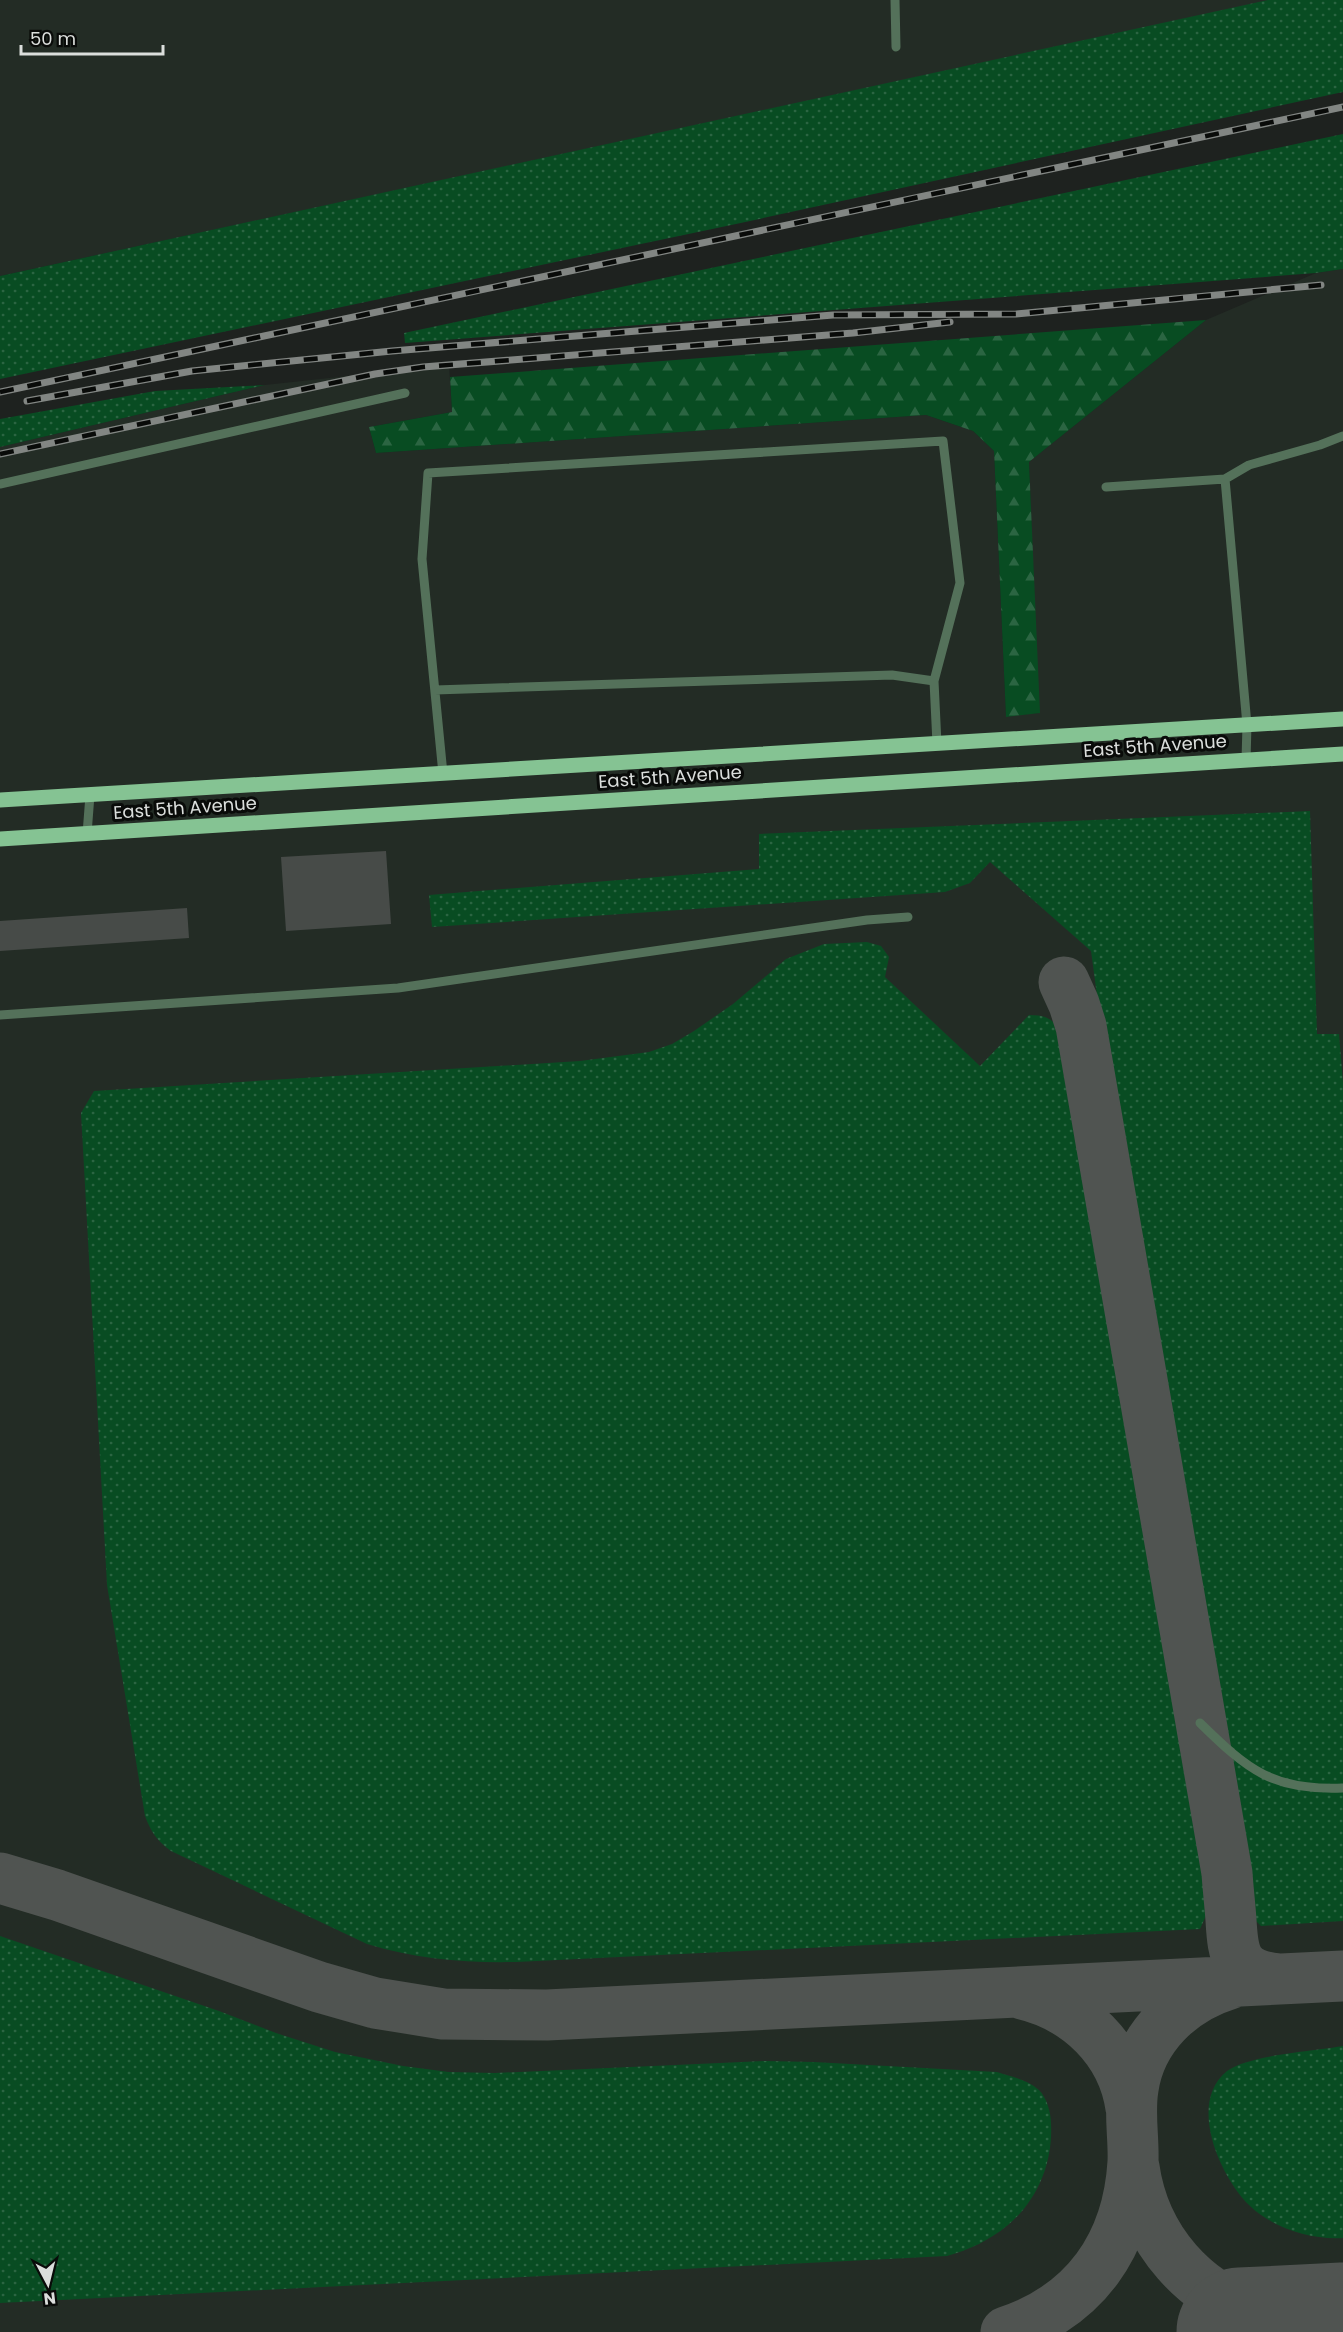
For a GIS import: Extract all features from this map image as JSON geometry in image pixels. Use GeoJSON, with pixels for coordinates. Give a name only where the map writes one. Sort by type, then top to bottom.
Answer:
{"type":"FeatureCollection","features":[{"type":"Feature","properties":{"kind":"main road","name":"East 5th Avenue"},"geometry":{"type":"LineString","coordinates":[[0,800],[1343,719]]}},
{"type":"Feature","properties":{"kind":"main road","name":"East 5th Avenue"},"geometry":{"type":"LineString","coordinates":[[0,839],[1343,754]]}},
{"type":"Feature","properties":{"kind":"lane"},"geometry":{"type":"LineString","coordinates":[[895,0],[896,47]]}},
{"type":"Feature","properties":{"kind":"lane"},"geometry":{"type":"LineString","coordinates":[[0,484],[405,393]]}},
{"type":"Feature","properties":{"kind":"lane"},"geometry":{"type":"LineString","coordinates":[[1106,487],[1225,479],[1249,465],[1320,445],[1343,436]]}},
{"type":"Feature","properties":{"kind":"lane"},"geometry":{"type":"LineString","coordinates":[[443,774],[422,559],[428,473],[943,441],[960,583],[934,681],[937,744]]}},
{"type":"Feature","properties":{"kind":"lane"},"geometry":{"type":"LineString","coordinates":[[1225,479],[1247,725],[1246,760]]}},
{"type":"Feature","properties":{"kind":"lane"},"geometry":{"type":"LineString","coordinates":[[435,690],[892,675],[934,681]]}},
{"type":"Feature","properties":{"kind":"lane"},"geometry":{"type":"LineString","coordinates":[[87,834],[90,795]]}},
{"type":"Feature","properties":{"kind":"lane"},"geometry":{"type":"LineString","coordinates":[[0,1015],[398,988],[848,923],[908,917]]}},
{"type":"Feature","properties":{"kind":"lane"},"geometry":{"type":"LineString","coordinates":[[1200,1723],[1242,1762],[1263,1775],[1301,1788],[1343,1788]]}},
{"type":"Feature","properties":{"kind":"shaded area"},"geometry":{"type":"Polygon","coordinates":[[[0,0],[1268,0],[1268,1],[0,276],[0,0]]]}},
{"type":"Feature","properties":{"kind":"shaded area"},"geometry":{"type":"Polygon","coordinates":[[[1343,269],[1343,2332],[0,2332],[0,447],[265,385],[449,365],[452,412],[369,427],[376,453],[926,415],[973,431],[994,451],[1006,716],[1039,713],[1029,462],[1206,320],[1316,273],[1343,269]]]}},
{"type":"Feature","properties":{"kind":"green space"},"geometry":{"type":"Polygon","coordinates":[[[1268,0],[1343,0],[1343,92],[736,224],[0,379],[0,276],[1268,0]]]}},
{"type":"Feature","properties":{"kind":"green space"},"geometry":{"type":"Polygon","coordinates":[[[1343,134],[1343,269],[1316,273],[405,343],[404,333],[1343,134]]]}},
{"type":"Feature","properties":{"kind":"green space"},"geometry":{"type":"Polygon","coordinates":[[[1206,320],[1029,462],[1040,713],[1006,717],[994,451],[973,431],[926,415],[376,453],[369,427],[452,412],[450,377],[1206,320]]]}},
{"type":"Feature","properties":{"kind":"green space"},"geometry":{"type":"Polygon","coordinates":[[[265,385],[0,447],[0,419],[155,391],[265,385]]]}},
{"type":"Feature","properties":{"kind":"green space"},"geometry":{"type":"Polygon","coordinates":[[[1310,811],[1317,1034],[1339,1034],[1343,1083],[1343,1921],[1261,1926],[1254,1919],[1101,1025],[1091,951],[990,862],[970,883],[945,892],[432,927],[429,895],[759,869],[759,834],[1310,811]]]}},
{"type":"Feature","properties":{"kind":"green space"},"geometry":{"type":"Polygon","coordinates":[[[867,942],[881,946],[889,957],[885,977],[980,1066],[1029,1015],[1046,1017],[1058,1029],[1208,1911],[1200,1929],[516,1962],[459,1961],[422,1957],[367,1944],[171,1851],[155,1836],[145,1816],[107,1585],[81,1113],[94,1091],[580,1061],[649,1052],[672,1044],[694,1031],[733,1004],[786,959],[824,944],[867,942]]]}},
{"type":"Feature","properties":{"kind":"green space"},"geometry":{"type":"Polygon","coordinates":[[[0,1936],[219,2011],[276,2033],[335,2052],[403,2066],[449,2072],[495,2073],[765,2061],[997,2072],[1024,2081],[1042,2093],[1050,2115],[1049,2152],[1042,2179],[1019,2215],[987,2240],[947,2256],[0,2303],[0,1936]]]}},
{"type":"Feature","properties":{"kind":"green space"},"geometry":{"type":"Polygon","coordinates":[[[1343,2046],[1343,2238],[1318,2237],[1293,2231],[1270,2221],[1250,2206],[1239,2193],[1228,2177],[1212,2140],[1209,2120],[1210,2102],[1215,2085],[1227,2071],[1237,2066],[1266,2057],[1343,2046]]]}},
{"type":"Feature","properties":{"kind":"building"},"geometry":{"type":"Polygon","coordinates":[[[386,851],[391,924],[286,931],[281,857],[386,851]]]}},
{"type":"Feature","properties":{"kind":"building"},"geometry":{"type":"Polygon","coordinates":[[[187,908],[189,938],[0,951],[0,921],[187,908]]]}},
{"type":"Feature","properties":{"kind":"taxiway"},"geometry":{"type":"LineString","coordinates":[[1064,982],[1081,1026],[1227,1873],[1233,1944],[1239,1961],[1245,1967],[1263,1976],[1277,1979]]}},
{"type":"Feature","properties":{"kind":"taxiway"},"geometry":{"type":"LineString","coordinates":[[0,1878],[57,1895],[319,1987],[375,2003],[443,2014],[547,2015],[1343,1976]]}},
{"type":"Feature","properties":{"kind":"taxiway"},"geometry":{"type":"LineString","coordinates":[[1006,2332],[1034,2321],[1058,2306],[1080,2289],[1097,2268],[1122,2220],[1129,2192],[1133,2162],[1132,2098],[1137,2070],[1144,2053],[1165,2023],[1179,2010],[1211,1991],[1229,1984]]}},
{"type":"Feature","properties":{"kind":"taxiway"},"geometry":{"type":"LineString","coordinates":[[1022,1994],[1062,2009],[1094,2034],[1108,2050],[1118,2068],[1131,2108]]}},
{"type":"Feature","properties":{"kind":"taxiway"},"geometry":{"type":"LineString","coordinates":[[1134,2167],[1149,2218],[1161,2241],[1195,2280],[1216,2295],[1265,2316],[1294,2321],[1343,2324]]}},
{"type":"Feature","properties":{"kind":"runway"},"geometry":{"type":"LineString","coordinates":[[1241,2332],[1343,2327]]}},
{"type":"Feature","properties":{"kind":"railway"},"geometry":{"type":"LineString","coordinates":[[0,392],[1343,107]]}},
{"type":"Feature","properties":{"kind":"railway"},"geometry":{"type":"LineString","coordinates":[[27,401],[192,371],[392,351],[833,315],[1016,314],[1321,285]]}},
{"type":"Feature","properties":{"kind":"railway"},"geometry":{"type":"LineString","coordinates":[[0,454],[375,374],[423,367],[853,333],[950,322]]}}]}
